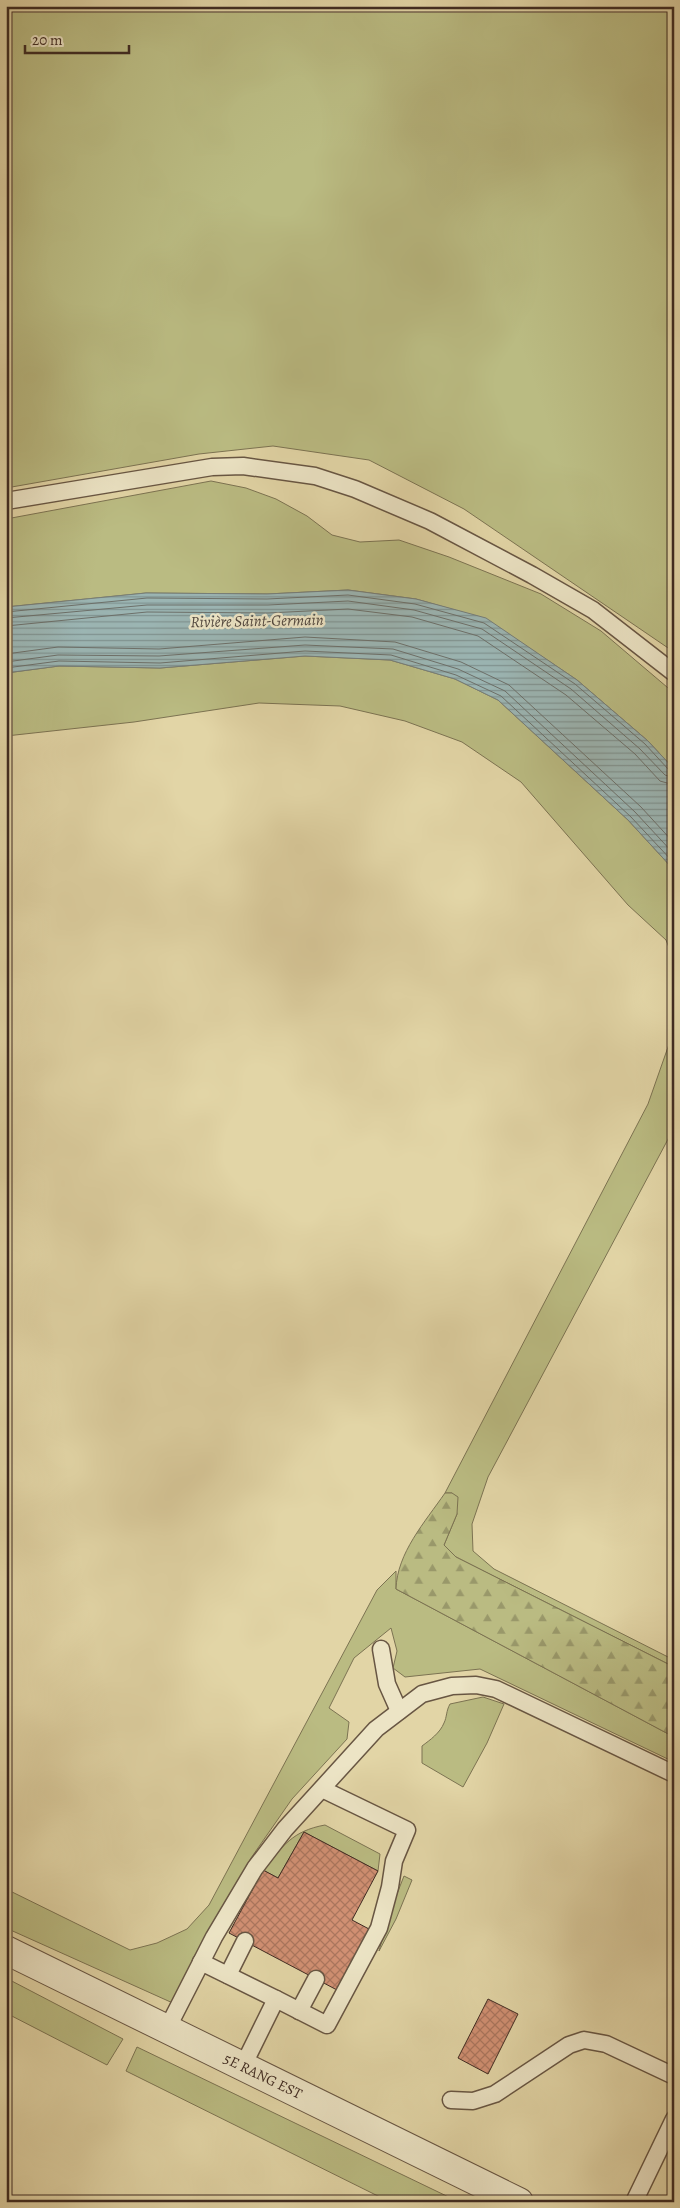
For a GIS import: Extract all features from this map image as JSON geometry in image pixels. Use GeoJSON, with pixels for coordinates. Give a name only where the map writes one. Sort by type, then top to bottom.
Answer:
{"type":"FeatureCollection","features":[{"type":"Feature","properties":{"kind":"street","name":"5E RANG EST"},"geometry":{"type":"LineString","coordinates":[[6,1950],[519,2202]]}},
{"type":"Feature","properties":{"kind":"lane"},"geometry":{"type":"LineString","coordinates":[[6,501],[212,467],[243,466],[315,476],[355,489],[430,521],[532,575],[593,610],[644,647],[674,673]]}},
{"type":"Feature","properties":{"kind":"lane"},"geometry":{"type":"LineString","coordinates":[[381,1649],[387,1684],[399,1711]]}},
{"type":"Feature","properties":{"kind":"lane"},"geometry":{"type":"LineString","coordinates":[[167,2029],[255,1868],[376,1729],[422,1694],[452,1686],[476,1685],[496,1690],[674,1774]]}},
{"type":"Feature","properties":{"kind":"lane"},"geometry":{"type":"LineString","coordinates":[[202,1962],[327,2026],[379,1928],[390,1887],[394,1861],[407,1830],[322,1789]]}},
{"type":"Feature","properties":{"kind":"lane"},"geometry":{"type":"LineString","coordinates":[[228,1975],[245,1941]]}},
{"type":"Feature","properties":{"kind":"lane"},"geometry":{"type":"LineString","coordinates":[[299,2011],[316,1979]]}},
{"type":"Feature","properties":{"kind":"lane"},"geometry":{"type":"LineString","coordinates":[[243,2066],[276,1999]]}},
{"type":"Feature","properties":{"kind":"lane"},"geometry":{"type":"LineString","coordinates":[[452,2100],[473,2101],[495,2094],[569,2045],[584,2040],[606,2044],[674,2076]]}},
{"type":"Feature","properties":{"kind":"lane"},"geometry":{"type":"LineString","coordinates":[[634,2202],[674,2119]]}},
{"type":"Feature","properties":{"kind":"green space"},"geometry":{"type":"Polygon","coordinates":[[[6,6],[674,6],[674,652],[464,509],[369,460],[273,446],[199,454],[6,488],[6,6]]]}},
{"type":"Feature","properties":{"kind":"green space"},"geometry":{"type":"Polygon","coordinates":[[[211,481],[246,488],[276,499],[307,516],[332,535],[360,542],[399,540],[449,557],[541,594],[601,631],[674,693],[674,769],[648,741],[577,680],[486,619],[416,599],[348,590],[267,594],[146,593],[6,607],[6,519],[211,481]]]}},
{"type":"Feature","properties":{"kind":"green space"},"geometry":{"type":"Polygon","coordinates":[[[305,656],[390,660],[455,679],[498,700],[628,820],[674,870],[674,960],[666,940],[628,905],[521,782],[462,742],[405,721],[340,706],[259,703],[134,722],[6,736],[6,673],[59,666],[160,668],[305,656]]]}},
{"type":"Feature","properties":{"kind":"green space"},"geometry":{"type":"Polygon","coordinates":[[[674,1030],[674,1128],[488,1477],[472,1524],[473,1551],[494,1569],[674,1660],[674,1667],[456,1557],[444,1545],[457,1514],[452,1493],[445,1493],[648,1104],[674,1030]]]}},
{"type":"Feature","properties":{"kind":"green space"},"geometry":{"type":"Polygon","coordinates":[[[445,1493],[452,1493],[458,1497],[457,1514],[444,1545],[456,1557],[674,1667],[674,1737],[396,1589],[401,1563],[413,1538],[445,1493]]]}},
{"type":"Feature","properties":{"kind":"green space"},"geometry":{"type":"Polygon","coordinates":[[[396,1571],[396,1589],[674,1737],[674,1762],[480,1669],[405,1677],[393,1668],[397,1651],[391,1628],[354,1658],[329,1708],[349,1722],[347,1739],[292,1799],[251,1858],[175,2004],[6,1928],[6,1889],[130,1950],[157,1943],[187,1929],[209,1905],[377,1590],[396,1571]]]}},
{"type":"Feature","properties":{"kind":"green space"},"geometry":{"type":"Polygon","coordinates":[[[483,1697],[504,1704],[487,1743],[463,1787],[422,1763],[422,1746],[442,1727],[450,1704],[483,1697]]]}},
{"type":"Feature","properties":{"kind":"green space"},"geometry":{"type":"Polygon","coordinates":[[[325,1825],[380,1854],[378,1871],[304,1832],[278,1878],[263,1870],[289,1841],[304,1831],[325,1825]]]}},
{"type":"Feature","properties":{"kind":"green space"},"geometry":{"type":"Polygon","coordinates":[[[404,1876],[412,1880],[396,1919],[379,1951],[389,1914],[404,1876]]]}},
{"type":"Feature","properties":{"kind":"green space"},"geometry":{"type":"Polygon","coordinates":[[[6,1978],[123,2039],[107,2065],[6,2013],[6,1978]]]}},
{"type":"Feature","properties":{"kind":"green space"},"geometry":{"type":"Polygon","coordinates":[[[137,2047],[459,2202],[390,2202],[126,2071],[137,2047]]]}},
{"type":"Feature","properties":{"kind":"water","name":"Rivière Saint-Germain"},"geometry":{"type":"Polygon","coordinates":[[[348,590],[416,599],[486,618],[577,680],[648,741],[674,769],[674,870],[628,820],[498,700],[455,679],[390,660],[305,656],[160,668],[59,666],[6,673],[6,607],[146,593],[267,594],[348,590]]]}},
{"type":"Feature","properties":{"kind":"building"},"geometry":{"type":"Polygon","coordinates":[[[304,1832],[378,1871],[352,1920],[369,1929],[337,1990],[229,1933],[263,1870],[278,1878],[304,1832]]]}},
{"type":"Feature","properties":{"kind":"building"},"geometry":{"type":"Polygon","coordinates":[[[488,1999],[518,2014],[488,2074],[458,2058],[488,1999]]]}}]}
